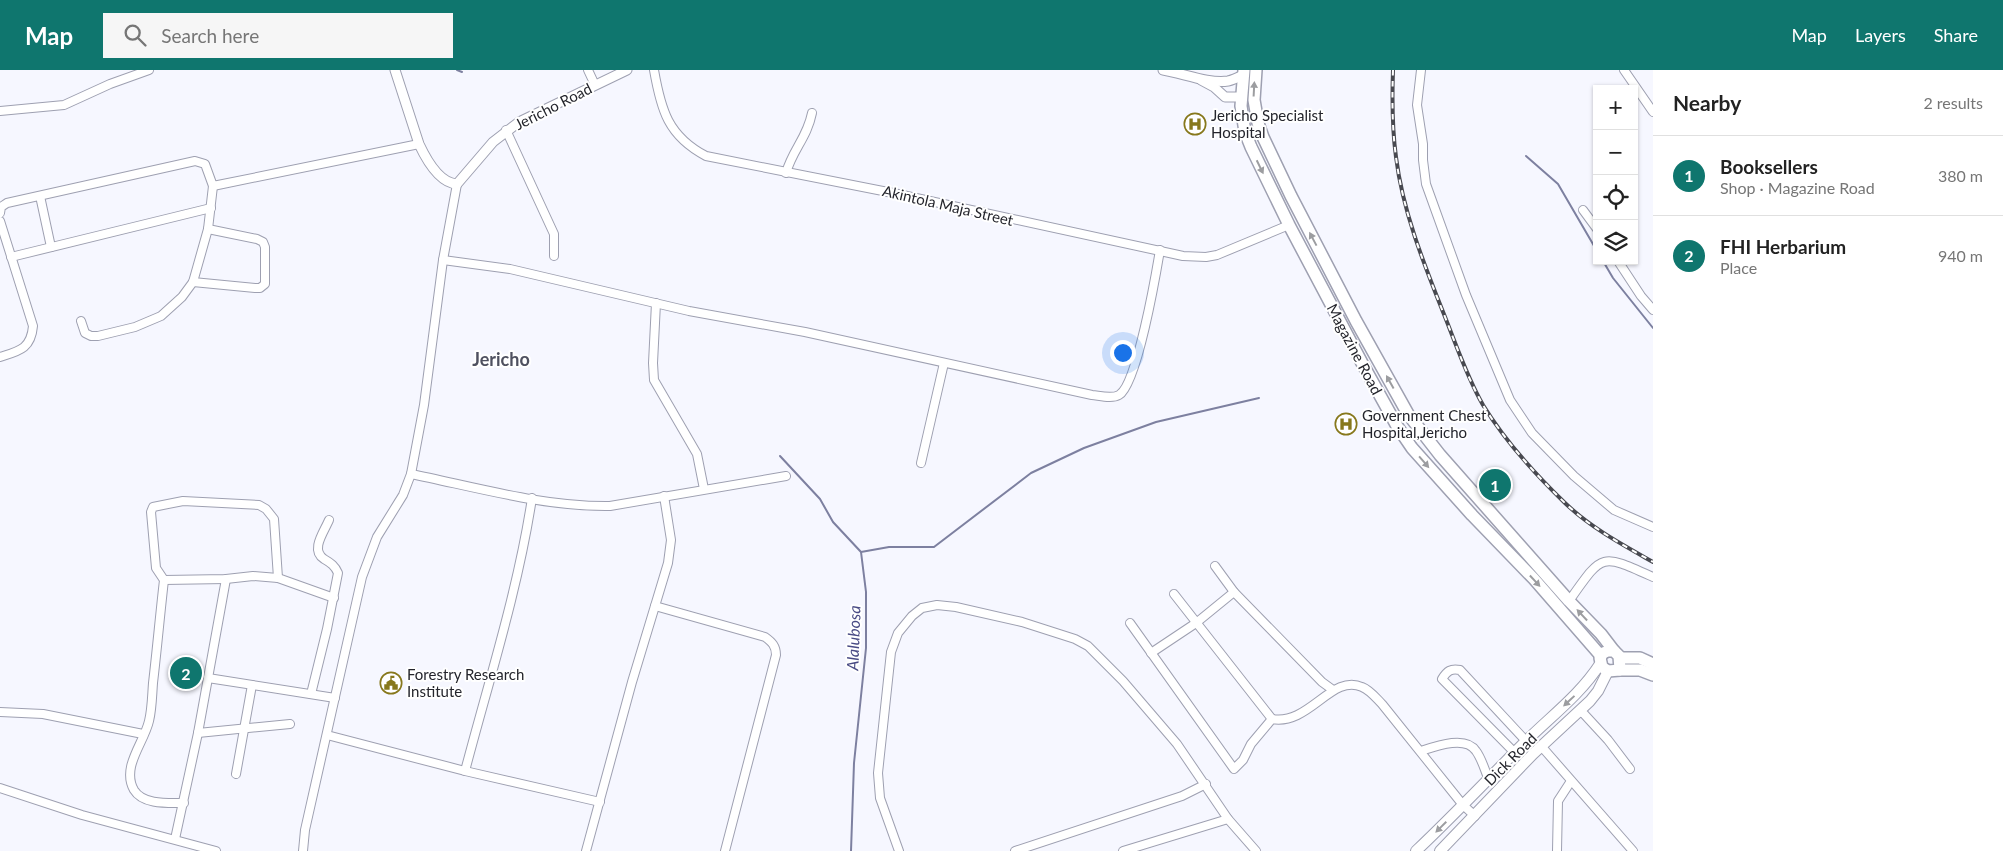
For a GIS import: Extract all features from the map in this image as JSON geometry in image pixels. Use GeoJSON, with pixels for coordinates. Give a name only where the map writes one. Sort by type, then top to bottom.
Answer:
{"type":"FeatureCollection","features":[{"type":"Feature","properties":{"kind":"main road","name":"Magazine Road"},"geometry":{"type":"LineString","coordinates":[[1256,70],[1254,100],[1260,130],[1291,196],[1356,321],[1415,424],[1617,654]]}},
{"type":"Feature","properties":{"kind":"main road","name":"Magazine Road"},"geometry":{"type":"LineString","coordinates":[[1244,72],[1241,97],[1244,125],[1248,140],[1289,225],[1381,398],[1412,448],[1472,516],[1534,579],[1603,664]]}},
{"type":"Feature","properties":{"kind":"main road"},"geometry":{"type":"LineString","coordinates":[[1343,326],[1356,321]]}},
{"type":"Feature","properties":{"kind":"main road"},"geometry":{"type":"LineString","coordinates":[[1653,664],[1640,658],[1608,651],[1603,664],[1620,670],[1640,670],[1653,675]]}},
{"type":"Feature","properties":{"kind":"main road"},"geometry":{"type":"LineString","coordinates":[[1617,654],[1620,670]]}},
{"type":"Feature","properties":{"kind":"main road","name":"Dick Road"},"geometry":{"type":"LineString","coordinates":[[1440,851],[1506,782],[1580,712],[1598,692],[1603,664]]}},
{"type":"Feature","properties":{"kind":"main road","name":"Dick Road"},"geometry":{"type":"LineString","coordinates":[[1416,851],[1582,688],[1603,664]]}},
{"type":"Feature","properties":{"kind":"street"},"geometry":{"type":"LineString","coordinates":[[0,111],[64,105],[110,84],[149,70]]}},
{"type":"Feature","properties":{"kind":"street"},"geometry":{"type":"LineString","coordinates":[[303,851],[305,830],[362,577],[377,537],[404,495],[410,474],[424,405],[443,260],[457,184],[447,181],[435,169],[419,144],[395,70]]}},
{"type":"Feature","properties":{"kind":"street"},"geometry":{"type":"LineString","coordinates":[[588,70],[595,85]]}},
{"type":"Feature","properties":{"kind":"street","name":"Jericho Road"},"geometry":{"type":"LineString","coordinates":[[457,184],[493,142],[506,130],[627,70]]}},
{"type":"Feature","properties":{"kind":"street","name":"Akintola Maja Street"},"geometry":{"type":"LineString","coordinates":[[654,70],[658,91],[666,116],[673,130],[690,146],[706,156],[786,173],[854,184],[1183,256],[1206,257],[1227,252],[1289,225]]}},
{"type":"Feature","properties":{"kind":"street"},"geometry":{"type":"LineString","coordinates":[[1163,70],[1196,78],[1229,81],[1244,72]]}},
{"type":"Feature","properties":{"kind":"street"},"geometry":{"type":"LineString","coordinates":[[1421,70],[1417,106],[1423,144],[1426,184],[1466,295],[1510,400],[1532,433],[1574,476],[1614,510],[1653,526]]}},
{"type":"Feature","properties":{"kind":"street"},"geometry":{"type":"LineString","coordinates":[[1624,70],[1653,112]]}},
{"type":"Feature","properties":{"kind":"street"},"geometry":{"type":"LineString","coordinates":[[1196,78],[1214,87],[1225,97],[1241,97]]}},
{"type":"Feature","properties":{"kind":"street"},"geometry":{"type":"LineString","coordinates":[[786,173],[793,153],[806,135],[812,113]]}},
{"type":"Feature","properties":{"kind":"street"},"geometry":{"type":"LineString","coordinates":[[506,130],[554,234],[554,256]]}},
{"type":"Feature","properties":{"kind":"street"},"geometry":{"type":"LineString","coordinates":[[213,186],[419,144]]}},
{"type":"Feature","properties":{"kind":"street"},"geometry":{"type":"LineString","coordinates":[[0,213],[1,207],[7,203],[198,160],[205,164],[213,186],[208,229],[192,282],[182,298],[161,316],[135,327],[110,334],[91,336],[85,333],[81,320]]}},
{"type":"Feature","properties":{"kind":"street"},"geometry":{"type":"LineString","coordinates":[[40,196],[51,247]]}},
{"type":"Feature","properties":{"kind":"street"},"geometry":{"type":"LineString","coordinates":[[11,256],[211,208]]}},
{"type":"Feature","properties":{"kind":"street"},"geometry":{"type":"LineString","coordinates":[[1583,210],[1593,224]]}},
{"type":"Feature","properties":{"kind":"street"},"geometry":{"type":"LineString","coordinates":[[0,221],[33,321],[33,332],[26,346],[21,351],[0,357]]}},
{"type":"Feature","properties":{"kind":"street"},"geometry":{"type":"LineString","coordinates":[[192,282],[255,288],[260,288],[265,284],[265,247],[263,242],[257,239],[208,229]]}},
{"type":"Feature","properties":{"kind":"street"},"geometry":{"type":"LineString","coordinates":[[443,260],[510,269],[688,311],[805,332],[1107,397],[1120,395],[1127,389],[1135,365],[1160,250]]}},
{"type":"Feature","properties":{"kind":"street"},"geometry":{"type":"LineString","coordinates":[[1621,265],[1641,296],[1653,310]]}},
{"type":"Feature","properties":{"kind":"street"},"geometry":{"type":"LineString","coordinates":[[656,303],[654,380],[696,454],[704,489]]}},
{"type":"Feature","properties":{"kind":"street"},"geometry":{"type":"LineString","coordinates":[[921,463],[944,363]]}},
{"type":"Feature","properties":{"kind":"street"},"geometry":{"type":"LineString","coordinates":[[410,474],[532,498],[571,504],[610,506],[786,476]]}},
{"type":"Feature","properties":{"kind":"street"},"geometry":{"type":"LineString","coordinates":[[586,851],[632,682],[668,563],[670,529],[664,496]]}},
{"type":"Feature","properties":{"kind":"street"},"geometry":{"type":"LineString","coordinates":[[465,771],[511,600],[532,498]]}},
{"type":"Feature","properties":{"kind":"street"},"geometry":{"type":"LineString","coordinates":[[184,803],[164,803],[147,800],[138,795],[133,788],[130,770],[149,722],[164,580],[156,568],[151,512],[153,507],[183,501],[259,505],[266,509],[274,519],[278,578]]}},
{"type":"Feature","properties":{"kind":"street"},"geometry":{"type":"LineString","coordinates":[[311,694],[334,598],[338,573],[336,568],[319,556],[317,552],[329,520]]}},
{"type":"Feature","properties":{"kind":"street"},"geometry":{"type":"LineString","coordinates":[[1569,601],[1596,565],[1606,561],[1621,563],[1653,577]]}},
{"type":"Feature","properties":{"kind":"street"},"geometry":{"type":"LineString","coordinates":[[1215,566],[1234,592],[1322,682],[1333,690]]}},
{"type":"Feature","properties":{"kind":"street"},"geometry":{"type":"LineString","coordinates":[[164,580],[226,579],[252,576],[278,578],[334,598]]}},
{"type":"Feature","properties":{"kind":"street"},"geometry":{"type":"LineString","coordinates":[[175,839],[198,733],[226,579]]}},
{"type":"Feature","properties":{"kind":"street"},"geometry":{"type":"LineString","coordinates":[[1151,653],[1196,623],[1234,592]]}},
{"type":"Feature","properties":{"kind":"street"},"geometry":{"type":"LineString","coordinates":[[1174,594],[1272,719],[1291,719],[1317,704],[1333,690],[1342,686],[1354,684],[1368,690],[1421,751],[1463,805],[1475,816]]}},
{"type":"Feature","properties":{"kind":"street"},"geometry":{"type":"LineString","coordinates":[[899,851],[880,798],[878,774],[890,652],[898,633],[912,616],[922,608],[937,605],[956,607],[1022,622],[1075,639],[1088,646],[1123,681],[1177,744],[1228,819],[1256,851]]}},
{"type":"Feature","properties":{"kind":"street"},"geometry":{"type":"LineString","coordinates":[[655,606],[757,635],[769,640],[776,649],[725,851]]}},
{"type":"Feature","properties":{"kind":"street"},"geometry":{"type":"LineString","coordinates":[[1130,623],[1234,769],[1243,760],[1251,744],[1272,719]]}},
{"type":"Feature","properties":{"kind":"street"},"geometry":{"type":"LineString","coordinates":[[1515,753],[1442,679],[1450,670],[1454,668],[1460,670],[1526,742]]}},
{"type":"Feature","properties":{"kind":"street"},"geometry":{"type":"LineString","coordinates":[[208,678],[335,698]]}},
{"type":"Feature","properties":{"kind":"street"},"geometry":{"type":"LineString","coordinates":[[236,774],[252,685]]}},
{"type":"Feature","properties":{"kind":"street"},"geometry":{"type":"LineString","coordinates":[[0,712],[43,714],[143,734]]}},
{"type":"Feature","properties":{"kind":"street"},"geometry":{"type":"LineString","coordinates":[[1580,712],[1608,740],[1630,769]]}},
{"type":"Feature","properties":{"kind":"street"},"geometry":{"type":"LineString","coordinates":[[198,733],[290,724]]}},
{"type":"Feature","properties":{"kind":"street"},"geometry":{"type":"LineString","coordinates":[[327,735],[465,771],[600,802]]}},
{"type":"Feature","properties":{"kind":"street"},"geometry":{"type":"LineString","coordinates":[[1421,751],[1452,743],[1467,744],[1476,750],[1488,780]]}},
{"type":"Feature","properties":{"kind":"street"},"geometry":{"type":"LineString","coordinates":[[1542,747],[1633,851]]}},
{"type":"Feature","properties":{"kind":"street"},"geometry":{"type":"LineString","coordinates":[[1557,851],[1558,801],[1571,781]]}},
{"type":"Feature","properties":{"kind":"street"},"geometry":{"type":"LineString","coordinates":[[1015,851],[1182,796],[1206,784]]}},
{"type":"Feature","properties":{"kind":"street"},"geometry":{"type":"LineString","coordinates":[[0,788],[82,815],[216,851]]}},
{"type":"Feature","properties":{"kind":"street"},"geometry":{"type":"LineString","coordinates":[[1124,851],[1228,819]]}},
{"type":"Feature","properties":{"kind":"waterway"},"geometry":{"type":"LineString","coordinates":[[457,70],[462,72]]}},
{"type":"Feature","properties":{"kind":"waterway"},"geometry":{"type":"LineString","coordinates":[[1526,156],[1558,184],[1593,244]]}},
{"type":"Feature","properties":{"kind":"waterway"},"geometry":{"type":"LineString","coordinates":[[1605,265],[1613,278],[1653,328]]}},
{"type":"Feature","properties":{"kind":"waterway"},"geometry":{"type":"LineString","coordinates":[[861,552],[889,547],[934,547],[1031,473],[1084,448],[1156,422],[1259,398]]}},
{"type":"Feature","properties":{"kind":"waterway","name":"Alalubosa"},"geometry":{"type":"LineString","coordinates":[[780,456],[820,499],[833,522],[861,552],[866,592],[866,648],[854,763],[851,851]]}},
{"type":"Feature","properties":{"kind":"railway"},"geometry":{"type":"LineString","coordinates":[[1393,70],[1392,103],[1394,135],[1399,178],[1404,199],[1423,262],[1464,364],[1483,405],[1511,444],[1565,503],[1596,528],[1653,562]]}},
{"type":"Feature","properties":{"kind":"place","name":"Jericho Specialist Hospital"},"geometry":{"type":"Point","coordinates":[1195,124]}},
{"type":"Feature","properties":{"kind":"place","name":"Government Chest Hospital,Jericho"},"geometry":{"type":"Point","coordinates":[1346,424]}},
{"type":"Feature","properties":{"kind":"place","name":"Booksellers"},"geometry":{"type":"Point","coordinates":[1495,485]}},
{"type":"Feature","properties":{"kind":"place","name":"FHI Herbarium"},"geometry":{"type":"Point","coordinates":[186,673]}},
{"type":"Feature","properties":{"kind":"place","name":"Forestry Research Institute"},"geometry":{"type":"Point","coordinates":[391,683]}},
{"type":"Feature","properties":{"kind":"district","name":"Jericho"},"geometry":{"type":"Point","coordinates":[501,359]}}]}
